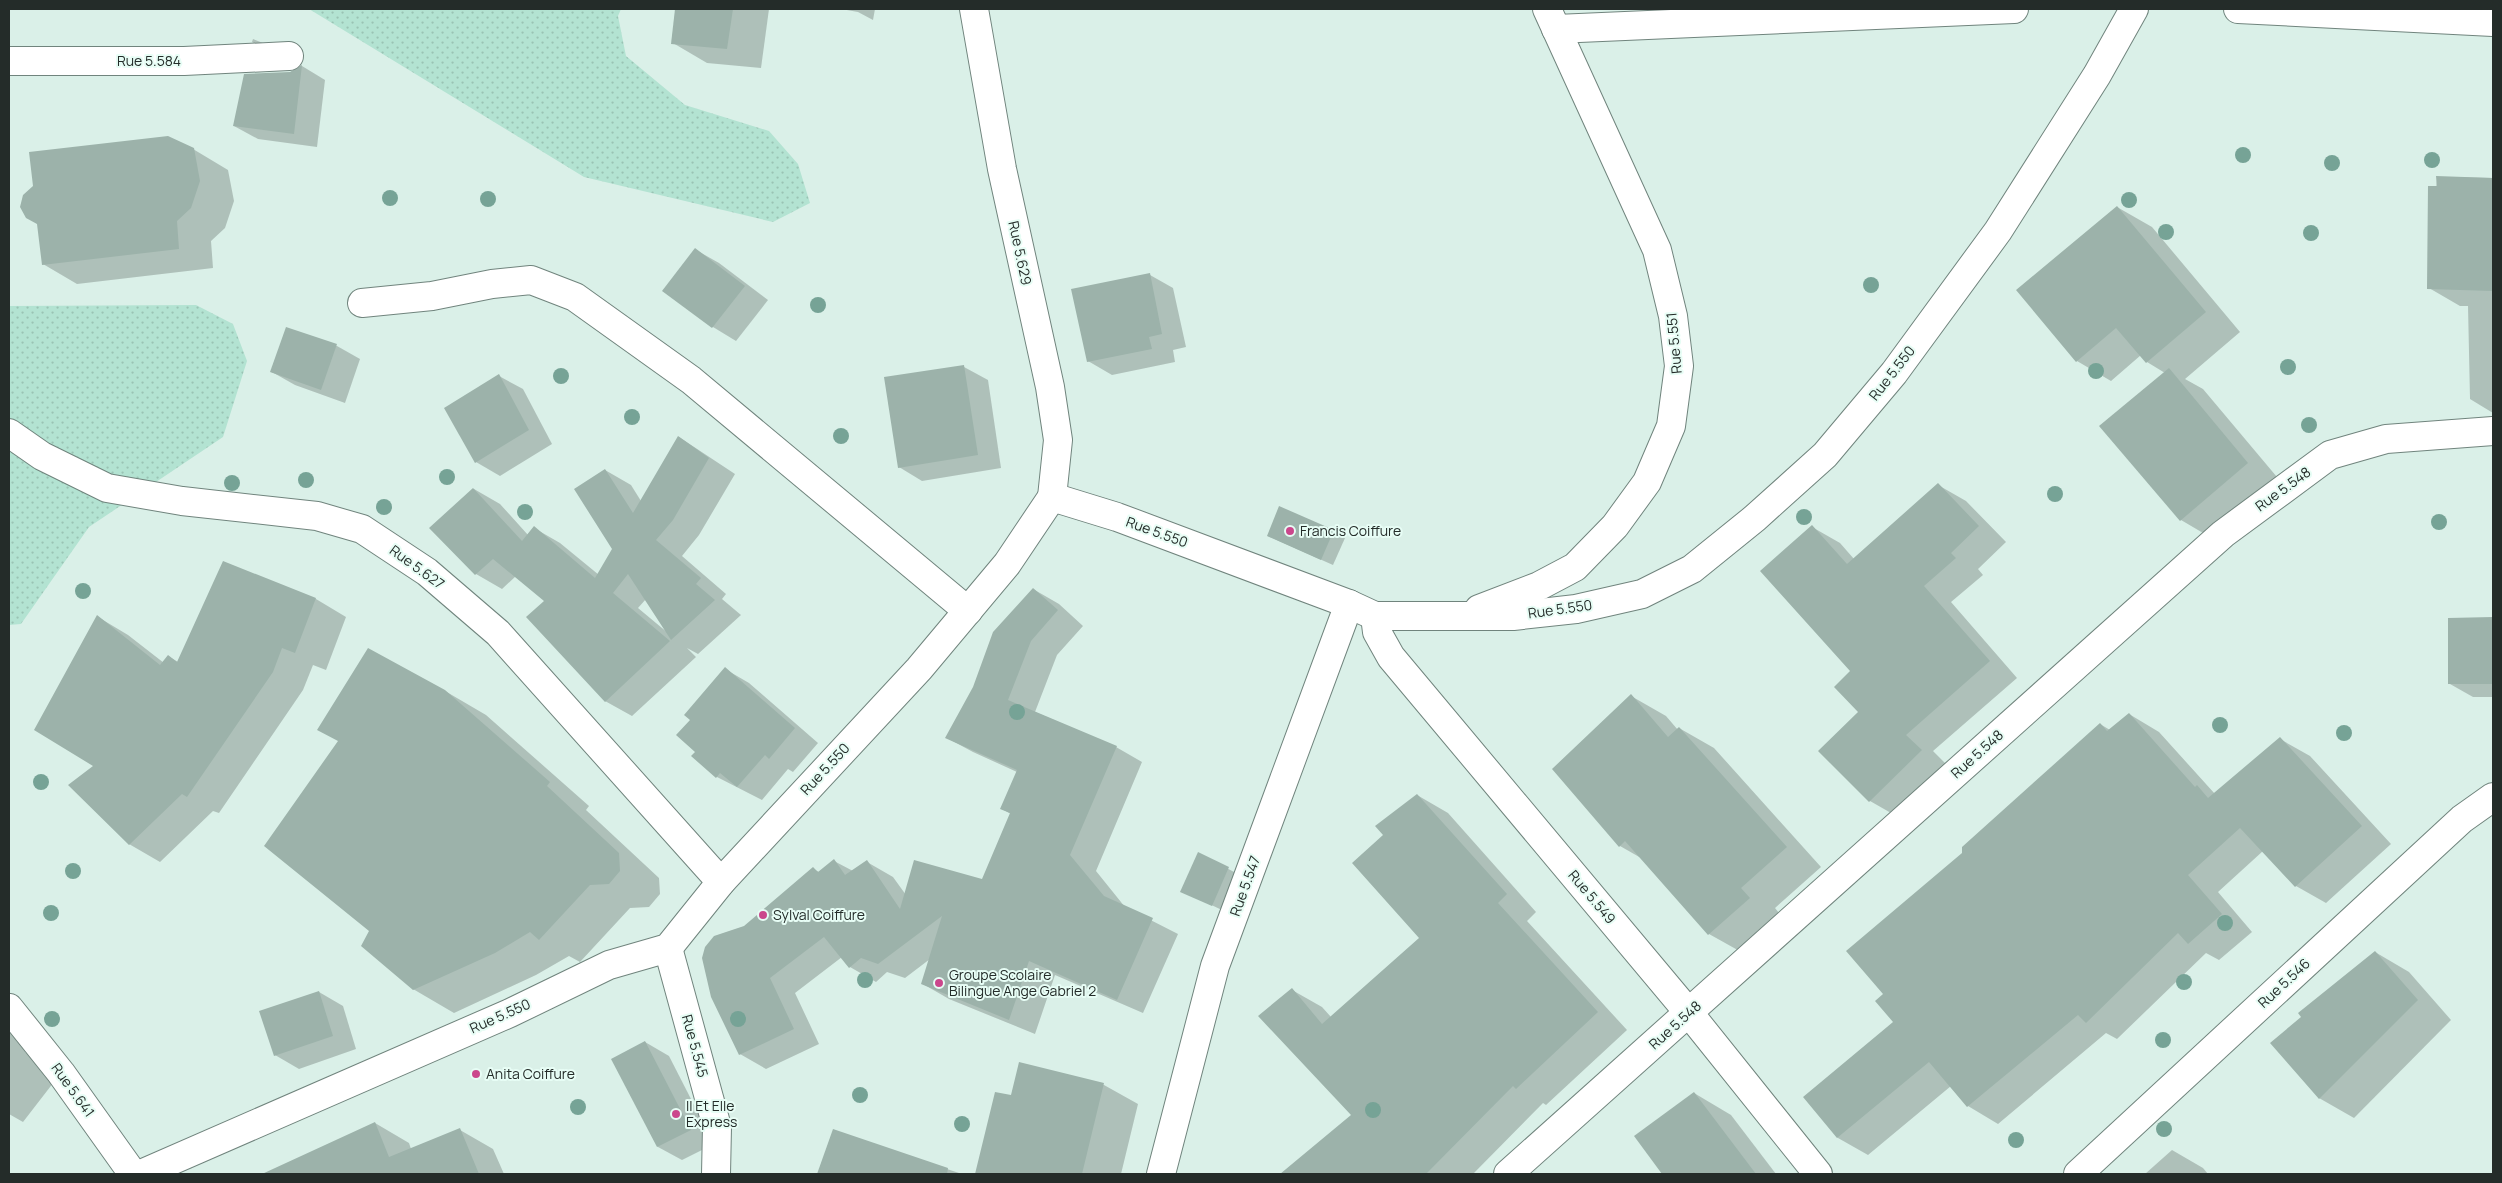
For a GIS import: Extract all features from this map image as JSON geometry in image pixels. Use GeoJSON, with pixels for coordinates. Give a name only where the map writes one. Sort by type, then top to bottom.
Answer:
{"type":"FeatureCollection","features":[{"type":"Feature","properties":{"kind":"street","name":"Rue 5.629"},"geometry":{"type":"LineString","coordinates":[[974,9],[1002,168],[1050,387],[1058,440],[1052,497]]}},
{"type":"Feature","properties":{"kind":"street"},"geometry":{"type":"LineString","coordinates":[[1551,19],[2014,9]]}},
{"type":"Feature","properties":{"kind":"street","name":"Rue 5.550"},"geometry":{"type":"LineString","coordinates":[[141,1174],[510,1013],[609,965],[668,948],[721,882],[918,669],[968,611],[1007,564],[1052,497],[1117,517],[1349,604],[1375,616],[1513,616],[1576,609],[1642,594],[1692,570],[1756,518],[1825,456],[1899,365],[1998,232],[2097,75],[2134,9]]}},
{"type":"Feature","properties":{"kind":"street"},"geometry":{"type":"LineString","coordinates":[[2238,9],[2493,22]]}},
{"type":"Feature","properties":{"kind":"street","name":"Rue 5.551"},"geometry":{"type":"LineString","coordinates":[[1451,617],[1488,607],[1539,586],[1575,567],[1615,526],[1647,482],[1671,426],[1679,366],[1673,316],[1657,250],[1551,19]]}},
{"type":"Feature","properties":{"kind":"street","name":"Rue 5.584"},"geometry":{"type":"LineString","coordinates":[[9,61],[184,61],[289,56]]}},
{"type":"Feature","properties":{"kind":"street"},"geometry":{"type":"LineString","coordinates":[[362,303],[432,296],[492,284],[531,280],[575,297],[691,380],[968,611]]}},
{"type":"Feature","properties":{"kind":"street","name":"Rue 5.548"},"geometry":{"type":"LineString","coordinates":[[1508,1174],[2223,534],[2282,489],[2330,455],[2386,439],[2493,431]]}},
{"type":"Feature","properties":{"kind":"street","name":"Rue 5.627"},"geometry":{"type":"LineString","coordinates":[[9,433],[42,456],[108,488],[182,501],[317,516],[362,529],[428,572],[498,633],[721,882]]}},
{"type":"Feature","properties":{"kind":"street","name":"Rue 5.547"},"geometry":{"type":"LineString","coordinates":[[1162,1174],[1215,966],[1349,604]]}},
{"type":"Feature","properties":{"kind":"street","name":"Rue 5.549"},"geometry":{"type":"LineString","coordinates":[[1375,616],[1377,632],[1391,657],[1688,1013],[1818,1174]]}},
{"type":"Feature","properties":{"kind":"street","name":"Rue 5.546"},"geometry":{"type":"LineString","coordinates":[[2078,1174],[2448,833],[2493,797]]}},
{"type":"Feature","properties":{"kind":"street","name":"Rue 5.545"},"geometry":{"type":"LineString","coordinates":[[668,948],[718,1127],[716,1174]]}},
{"type":"Feature","properties":{"kind":"street","name":"Rue 5.641"},"geometry":{"type":"LineString","coordinates":[[9,1008],[61,1073],[133,1174]]}},
{"type":"Feature","properties":{"kind":"green space"},"geometry":{"type":"Polygon","coordinates":[[[309,9],[621,9],[618,16],[626,56],[685,105],[769,131],[798,164],[810,203],[773,222],[584,177],[309,9]]]}},
{"type":"Feature","properties":{"kind":"green space"},"geometry":{"type":"Polygon","coordinates":[[[196,305],[233,324],[247,361],[223,437],[89,527],[21,624],[9,625],[9,306],[196,305]]]}},
{"type":"Feature","properties":{"kind":"building"},"geometry":{"type":"Polygon","coordinates":[[[675,9],[733,9],[727,49],[671,44],[675,9]]]}},
{"type":"Feature","properties":{"kind":"building"},"geometry":{"type":"Polygon","coordinates":[[[302,65],[294,134],[233,126],[244,74],[290,72],[302,65]]]}},
{"type":"Feature","properties":{"kind":"building"},"geometry":{"type":"Polygon","coordinates":[[[168,136],[194,148],[200,181],[191,208],[177,221],[179,249],[42,265],[37,224],[26,218],[20,207],[23,195],[33,186],[29,152],[168,136]]]}},
{"type":"Feature","properties":{"kind":"building"},"geometry":{"type":"Polygon","coordinates":[[[2436,176],[2493,178],[2493,291],[2427,289],[2428,186],[2437,186],[2436,176]]]}},
{"type":"Feature","properties":{"kind":"building"},"geometry":{"type":"Polygon","coordinates":[[[2117,206],[2206,312],[2146,363],[2116,328],[2076,362],[2016,290],[2117,206]]]}},
{"type":"Feature","properties":{"kind":"building"},"geometry":{"type":"Polygon","coordinates":[[[695,248],[745,286],[712,328],[662,291],[695,248]]]}},
{"type":"Feature","properties":{"kind":"building"},"geometry":{"type":"Polygon","coordinates":[[[1150,273],[1162,334],[1149,337],[1152,349],[1087,362],[1071,289],[1150,273]]]}},
{"type":"Feature","properties":{"kind":"building"},"geometry":{"type":"Polygon","coordinates":[[[286,327],[337,344],[321,390],[270,372],[286,327]]]}},
{"type":"Feature","properties":{"kind":"building"},"geometry":{"type":"Polygon","coordinates":[[[964,365],[978,455],[898,468],[884,377],[964,365]]]}},
{"type":"Feature","properties":{"kind":"building"},"geometry":{"type":"Polygon","coordinates":[[[2169,368],[2248,463],[2180,521],[2099,426],[2169,368]]]}},
{"type":"Feature","properties":{"kind":"building"},"geometry":{"type":"Polygon","coordinates":[[[499,374],[529,430],[475,463],[444,408],[499,374]]]}},
{"type":"Feature","properties":{"kind":"building"},"geometry":{"type":"Polygon","coordinates":[[[678,436],[709,458],[673,520],[656,540],[701,578],[696,584],[715,600],[671,640],[628,574],[613,593],[670,641],[605,702],[526,617],[544,601],[493,559],[475,575],[429,528],[473,488],[522,541],[534,526],[595,578],[612,549],[574,489],[605,469],[633,513],[678,436]]]}},
{"type":"Feature","properties":{"kind":"building"},"geometry":{"type":"Polygon","coordinates":[[[1938,483],[1979,526],[1951,553],[1956,558],[1924,586],[1990,661],[1906,735],[1922,750],[1869,802],[1818,751],[1858,712],[1834,687],[1850,671],[1760,571],[1812,525],[1847,564],[1938,483]]]}},
{"type":"Feature","properties":{"kind":"building"},"geometry":{"type":"Polygon","coordinates":[[[1279,506],[1334,530],[1321,560],[1267,536],[1279,506]]]}},
{"type":"Feature","properties":{"kind":"building"},"geometry":{"type":"Polygon","coordinates":[[[223,561],[316,598],[295,653],[282,648],[273,672],[187,797],[182,794],[129,845],[68,785],[93,766],[34,730],[97,615],[160,665],[168,655],[177,662],[223,561]]]}},
{"type":"Feature","properties":{"kind":"building"},"geometry":{"type":"Polygon","coordinates":[[[1033,588],[1058,610],[1031,641],[1008,700],[1117,746],[1070,855],[1104,896],[1153,918],[1117,1000],[1029,961],[1009,1020],[921,984],[942,916],[878,964],[861,958],[849,968],[824,937],[770,978],[794,1029],[739,1055],[711,997],[702,958],[705,947],[714,936],[744,926],[813,867],[818,872],[834,859],[845,875],[867,860],[900,909],[914,860],[982,879],[1010,813],[1000,809],[1017,770],[945,738],[973,687],[993,632],[1033,588]]]}},
{"type":"Feature","properties":{"kind":"building"},"geometry":{"type":"Polygon","coordinates":[[[2493,617],[2493,684],[2448,684],[2448,618],[2493,617]]]}},
{"type":"Feature","properties":{"kind":"building"},"geometry":{"type":"Polygon","coordinates":[[[368,648],[445,690],[550,782],[547,786],[619,853],[620,871],[609,884],[590,885],[539,940],[530,932],[495,953],[413,990],[361,946],[369,931],[264,846],[338,741],[317,730],[368,648]]]}},
{"type":"Feature","properties":{"kind":"building"},"geometry":{"type":"Polygon","coordinates":[[[725,667],[795,728],[769,759],[765,755],[737,787],[720,773],[716,778],[691,756],[695,752],[676,735],[690,720],[684,715],[725,667]]]}},
{"type":"Feature","properties":{"kind":"building"},"geometry":{"type":"Polygon","coordinates":[[[1631,694],[1668,737],[1679,727],[1787,847],[1741,888],[1750,898],[1708,935],[1625,841],[1619,847],[1552,769],[1631,694]]]}},
{"type":"Feature","properties":{"kind":"building"},"geometry":{"type":"Polygon","coordinates":[[[2129,713],[2195,787],[2197,785],[2208,798],[2280,737],[2362,826],[2295,887],[2240,828],[2188,875],[2222,914],[2188,944],[2178,933],[2086,1023],[2078,1015],[1967,1107],[1929,1062],[1837,1138],[1803,1097],[1893,1022],[1875,1001],[1883,994],[1846,951],[1962,853],[1962,847],[2100,723],[2107,731],[2129,713]]]}},
{"type":"Feature","properties":{"kind":"building"},"geometry":{"type":"Polygon","coordinates":[[[1417,794],[1507,894],[1498,903],[1598,1012],[1516,1089],[1513,1086],[1426,1174],[1280,1174],[1351,1115],[1258,1016],[1292,988],[1322,1024],[1419,938],[1352,863],[1383,835],[1375,826],[1417,794]]]}},
{"type":"Feature","properties":{"kind":"building"},"geometry":{"type":"Polygon","coordinates":[[[1198,852],[1229,867],[1212,906],[1180,892],[1198,852]]]}},
{"type":"Feature","properties":{"kind":"building"},"geometry":{"type":"Polygon","coordinates":[[[2375,951],[2418,1000],[2319,1099],[2270,1043],[2301,1017],[2298,1013],[2375,951]]]}},
{"type":"Feature","properties":{"kind":"building"},"geometry":{"type":"Polygon","coordinates":[[[319,991],[333,1036],[274,1056],[259,1011],[319,991]]]}},
{"type":"Feature","properties":{"kind":"building"},"geometry":{"type":"Polygon","coordinates":[[[645,1041],[691,1130],[657,1147],[611,1059],[645,1041]]]}},
{"type":"Feature","properties":{"kind":"building"},"geometry":{"type":"Polygon","coordinates":[[[1019,1062],[1104,1083],[1082,1174],[975,1174],[995,1092],[1011,1095],[1019,1062]]]}},
{"type":"Feature","properties":{"kind":"building"},"geometry":{"type":"Polygon","coordinates":[[[1694,1092],[1756,1174],[1662,1174],[1634,1136],[1694,1092]]]}},
{"type":"Feature","properties":{"kind":"building"},"geometry":{"type":"Polygon","coordinates":[[[375,1122],[389,1157],[460,1128],[479,1174],[262,1174],[375,1122]]]}},
{"type":"Feature","properties":{"kind":"building"},"geometry":{"type":"Polygon","coordinates":[[[833,1129],[948,1168],[947,1174],[817,1174],[833,1129]]]}},
{"type":"Feature","properties":{"kind":"place","name":"Francis Coiffure"},"geometry":{"type":"Point","coordinates":[1290,531]}},
{"type":"Feature","properties":{"kind":"place","name":"Sylval Coiffure"},"geometry":{"type":"Point","coordinates":[763,915]}},
{"type":"Feature","properties":{"kind":"place","name":"Groupe Scolaire Bilingue Ange Gabriel 2"},"geometry":{"type":"Point","coordinates":[939,983]}},
{"type":"Feature","properties":{"kind":"place","name":"Anita Coiffure"},"geometry":{"type":"Point","coordinates":[476,1074]}},
{"type":"Feature","properties":{"kind":"place","name":"Il Et Elle Express"},"geometry":{"type":"Point","coordinates":[676,1114]}}]}
